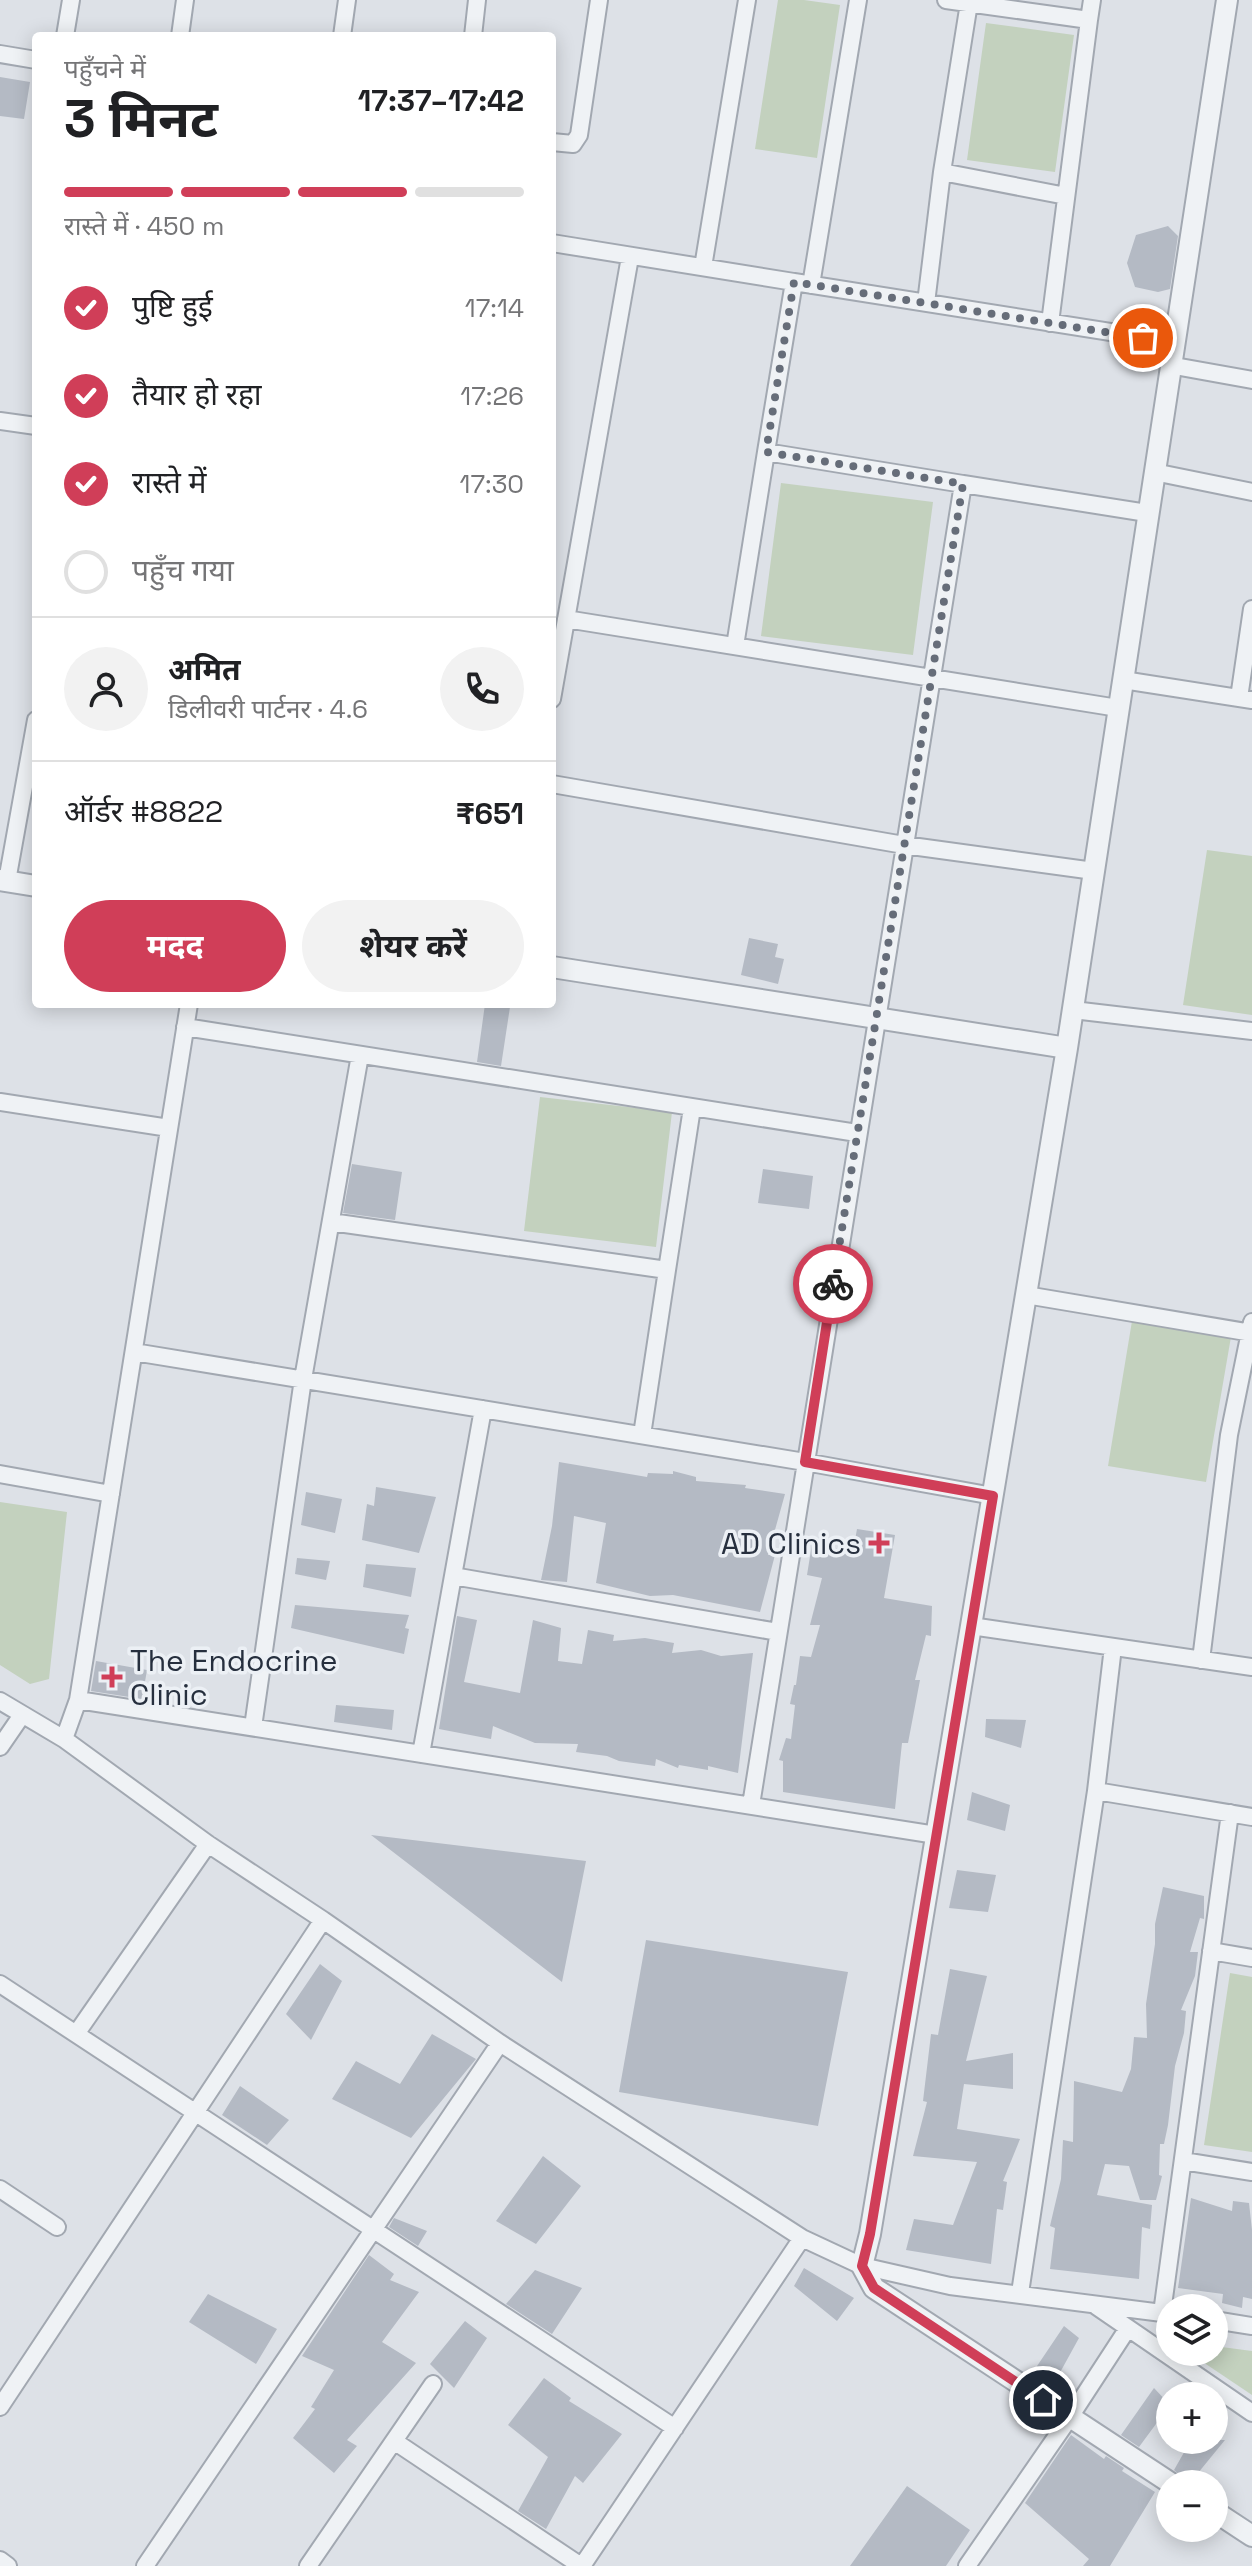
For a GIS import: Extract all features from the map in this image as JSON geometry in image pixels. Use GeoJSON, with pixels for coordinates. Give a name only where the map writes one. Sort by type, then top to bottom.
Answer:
{"type":"FeatureCollection","features":[{"type":"Feature","properties":{"kind":"street"},"geometry":{"type":"LineString","coordinates":[[66,32],[71,0]]}},
{"type":"Feature","properties":{"kind":"street"},"geometry":{"type":"LineString","coordinates":[[181,32],[185,0]]}},
{"type":"Feature","properties":{"kind":"street"},"geometry":{"type":"LineString","coordinates":[[343,32],[347,0]]}},
{"type":"Feature","properties":{"kind":"street"},"geometry":{"type":"LineString","coordinates":[[473,32],[477,0]]}},
{"type":"Feature","properties":{"kind":"street"},"geometry":{"type":"LineString","coordinates":[[556,142],[573,144],[579,135],[599,0]]}},
{"type":"Feature","properties":{"kind":"street"},"geometry":{"type":"LineString","coordinates":[[703,267],[747,0]]}},
{"type":"Feature","properties":{"kind":"street"},"geometry":{"type":"LineString","coordinates":[[811,285],[858,0]]}},
{"type":"Feature","properties":{"kind":"street"},"geometry":{"type":"LineString","coordinates":[[946,0],[1089,20]]}},
{"type":"Feature","properties":{"kind":"street"},"geometry":{"type":"LineString","coordinates":[[1050,323],[1092,0]]}},
{"type":"Feature","properties":{"kind":"street"},"geometry":{"type":"LineString","coordinates":[[1156,2473],[874,2288],[862,2266],[870,2234],[1067,1048],[1227,0]]}},
{"type":"Feature","properties":{"kind":"street"},"geometry":{"type":"LineString","coordinates":[[926,303],[942,172],[969,3]]}},
{"type":"Feature","properties":{"kind":"street"},"geometry":{"type":"LineString","coordinates":[[0,54],[32,59]]}},
{"type":"Feature","properties":{"kind":"street"},"geometry":{"type":"LineString","coordinates":[[942,172],[1066,196]]}},
{"type":"Feature","properties":{"kind":"street"},"geometry":{"type":"LineString","coordinates":[[556,244],[1174,342]]}},
{"type":"Feature","properties":{"kind":"street"},"geometry":{"type":"LineString","coordinates":[[556,676],[630,257]]}},
{"type":"Feature","properties":{"kind":"street"},"geometry":{"type":"LineString","coordinates":[[735,646],[794,282]]}},
{"type":"Feature","properties":{"kind":"street"},"geometry":{"type":"LineString","coordinates":[[1169,365],[1252,380]]}},
{"type":"Feature","properties":{"kind":"street"},"geometry":{"type":"LineString","coordinates":[[0,421],[32,425]]}},
{"type":"Feature","properties":{"kind":"street"},"geometry":{"type":"LineString","coordinates":[[766,452],[1147,513]]}},
{"type":"Feature","properties":{"kind":"street"},"geometry":{"type":"LineString","coordinates":[[1154,472],[1252,492]]}},
{"type":"Feature","properties":{"kind":"street"},"geometry":{"type":"LineString","coordinates":[[751,1805],[963,484]]}},
{"type":"Feature","properties":{"kind":"street"},"geometry":{"type":"LineString","coordinates":[[1123,680],[1246,699],[1252,609]]}},
{"type":"Feature","properties":{"kind":"street"},"geometry":{"type":"LineString","coordinates":[[566,619],[1118,708]]}},
{"type":"Feature","properties":{"kind":"street"},"geometry":{"type":"LineString","coordinates":[[32,740],[3,881],[32,885]]}},
{"type":"Feature","properties":{"kind":"street"},"geometry":{"type":"LineString","coordinates":[[556,785],[904,845],[1094,871]]}},
{"type":"Feature","properties":{"kind":"street"},"geometry":{"type":"LineString","coordinates":[[556,968],[1067,1048]]}},
{"type":"Feature","properties":{"kind":"street"},"geometry":{"type":"LineString","coordinates":[[64,1739],[78,1700],[188,1008]]}},
{"type":"Feature","properties":{"kind":"street"},"geometry":{"type":"LineString","coordinates":[[1073,1010],[1252,1031]]}},
{"type":"Feature","properties":{"kind":"street"},"geometry":{"type":"LineString","coordinates":[[185,1027],[857,1133]]}},
{"type":"Feature","properties":{"kind":"street"},"geometry":{"type":"LineString","coordinates":[[253,1727],[303,1379],[360,1055]]}},
{"type":"Feature","properties":{"kind":"street"},"geometry":{"type":"LineString","coordinates":[[0,1102],[169,1128]]}},
{"type":"Feature","properties":{"kind":"street"},"geometry":{"type":"LineString","coordinates":[[642,1435],[692,1108]]}},
{"type":"Feature","properties":{"kind":"street"},"geometry":{"type":"LineString","coordinates":[[331,1222],[667,1270]]}},
{"type":"Feature","properties":{"kind":"street"},"geometry":{"type":"LineString","coordinates":[[1026,1295],[1252,1329],[1247,1378],[1229,1435],[1201,1660]]}},
{"type":"Feature","properties":{"kind":"street"},"geometry":{"type":"LineString","coordinates":[[134,1352],[805,1462],[993,1496]]}},
{"type":"Feature","properties":{"kind":"street"},"geometry":{"type":"LineString","coordinates":[[421,1754],[483,1409]]}},
{"type":"Feature","properties":{"kind":"street"},"geometry":{"type":"LineString","coordinates":[[0,1474],[111,1494]]}},
{"type":"Feature","properties":{"kind":"street"},"geometry":{"type":"LineString","coordinates":[[453,1576],[778,1632]]}},
{"type":"Feature","properties":{"kind":"street"},"geometry":{"type":"LineString","coordinates":[[971,1626],[1252,1667]]}},
{"type":"Feature","properties":{"kind":"street"},"geometry":{"type":"LineString","coordinates":[[1020,2293],[1096,1791],[1113,1647]]}},
{"type":"Feature","properties":{"kind":"street"},"geometry":{"type":"LineString","coordinates":[[78,1700],[936,1835]]}},
{"type":"Feature","properties":{"kind":"street"},"geometry":{"type":"LineString","coordinates":[[0,1701],[64,1739],[208,1844],[500,2043],[802,2238],[862,2266],[950,2286],[1156,2312]]}},
{"type":"Feature","properties":{"kind":"street"},"geometry":{"type":"LineString","coordinates":[[0,1747],[22,1715]]}},
{"type":"Feature","properties":{"kind":"street"},"geometry":{"type":"LineString","coordinates":[[1096,1791],[1252,1817]]}},
{"type":"Feature","properties":{"kind":"street"},"geometry":{"type":"LineString","coordinates":[[1168,2294],[1230,1813]]}},
{"type":"Feature","properties":{"kind":"street"},"geometry":{"type":"LineString","coordinates":[[76,2034],[208,1844]]}},
{"type":"Feature","properties":{"kind":"street"},"geometry":{"type":"LineString","coordinates":[[0,2407],[323,1920]]}},
{"type":"Feature","properties":{"kind":"street"},"geometry":{"type":"LineString","coordinates":[[1211,1951],[1252,1958]]}},
{"type":"Feature","properties":{"kind":"street"},"geometry":{"type":"LineString","coordinates":[[0,1984],[675,2428]]}},
{"type":"Feature","properties":{"kind":"street"},"geometry":{"type":"LineString","coordinates":[[145,2566],[500,2043]]}},
{"type":"Feature","properties":{"kind":"street"},"geometry":{"type":"LineString","coordinates":[[1183,2161],[1252,2172]]}},
{"type":"Feature","properties":{"kind":"street"},"geometry":{"type":"LineString","coordinates":[[0,2189],[57,2227]]}},
{"type":"Feature","properties":{"kind":"street"},"geometry":{"type":"LineString","coordinates":[[394,2441],[582,2566],[802,2238]]}},
{"type":"Feature","properties":{"kind":"street"},"geometry":{"type":"LineString","coordinates":[[1092,2303],[1252,2413]]}},
{"type":"Feature","properties":{"kind":"street"},"geometry":{"type":"LineString","coordinates":[[1228,2322],[1252,2326]]}},
{"type":"Feature","properties":{"kind":"street"},"geometry":{"type":"LineString","coordinates":[[972,2564],[1128,2328]]}},
{"type":"Feature","properties":{"kind":"street"},"geometry":{"type":"LineString","coordinates":[[308,2566],[433,2384]]}},
{"type":"Feature","properties":{"kind":"street"},"geometry":{"type":"LineString","coordinates":[[1228,2520],[1252,2536]]}},
{"type":"Feature","properties":{"kind":"street"},"geometry":{"type":"LineString","coordinates":[[0,2560],[8,2566]]}},
{"type":"Feature","properties":{"kind":"green space"},"geometry":{"type":"Polygon","coordinates":[[[778,0],[840,5],[817,158],[755,149],[778,0]]]}},
{"type":"Feature","properties":{"kind":"green space"},"geometry":{"type":"Polygon","coordinates":[[[986,23],[1074,35],[1055,172],[967,160],[986,23]]]}},
{"type":"Feature","properties":{"kind":"green space"},"geometry":{"type":"Polygon","coordinates":[[[781,483],[933,502],[913,655],[761,636],[781,483]]]}},
{"type":"Feature","properties":{"kind":"green space"},"geometry":{"type":"Polygon","coordinates":[[[1207,850],[1252,856],[1252,1015],[1183,1005],[1207,850]]]}},
{"type":"Feature","properties":{"kind":"green space"},"geometry":{"type":"Polygon","coordinates":[[[540,1097],[672,1112],[656,1247],[524,1231],[540,1097]]]}},
{"type":"Feature","properties":{"kind":"green space"},"geometry":{"type":"Polygon","coordinates":[[[1133,1315],[1232,1331],[1206,1482],[1108,1466],[1133,1315]]]}},
{"type":"Feature","properties":{"kind":"green space"},"geometry":{"type":"Polygon","coordinates":[[[0,1502],[67,1512],[49,1679],[30,1684],[0,1665],[0,1502]]]}},
{"type":"Feature","properties":{"kind":"green space"},"geometry":{"type":"Polygon","coordinates":[[[1230,1973],[1252,1977],[1252,2152],[1204,2145],[1230,1973]]]}},
{"type":"Feature","properties":{"kind":"green space"},"geometry":{"type":"Polygon","coordinates":[[[1228,2348],[1252,2351],[1252,2395],[1209,2366],[1228,2366],[1228,2348]]]}},
{"type":"Feature","properties":{"kind":"building"},"geometry":{"type":"Polygon","coordinates":[[[0,77],[30,82],[24,119],[0,116],[0,77]]]}},
{"type":"Feature","properties":{"kind":"building"},"geometry":{"type":"Polygon","coordinates":[[[1168,226],[1178,236],[1170,289],[1158,292],[1135,287],[1127,263],[1136,235],[1168,226]]]}},
{"type":"Feature","properties":{"kind":"building"},"geometry":{"type":"Polygon","coordinates":[[[749,938],[778,944],[775,957],[784,959],[778,984],[741,975],[749,938]]]}},
{"type":"Feature","properties":{"kind":"building"},"geometry":{"type":"Polygon","coordinates":[[[484,1008],[510,1008],[501,1066],[477,1062],[484,1008]]]}},
{"type":"Feature","properties":{"kind":"building"},"geometry":{"type":"Polygon","coordinates":[[[352,1164],[402,1172],[395,1220],[343,1213],[352,1164]]]}},
{"type":"Feature","properties":{"kind":"building"},"geometry":{"type":"Polygon","coordinates":[[[763,1169],[813,1176],[809,1209],[758,1203],[763,1169]]]}},
{"type":"Feature","properties":{"kind":"building"},"geometry":{"type":"Polygon","coordinates":[[[559,1462],[647,1477],[648,1473],[673,1474],[673,1471],[696,1477],[696,1481],[746,1485],[745,1488],[785,1494],[768,1555],[775,1555],[760,1612],[673,1595],[650,1596],[596,1583],[606,1523],[574,1516],[567,1582],[541,1580],[552,1526],[559,1462]]]}},
{"type":"Feature","properties":{"kind":"building"},"geometry":{"type":"Polygon","coordinates":[[[376,1487],[436,1497],[419,1553],[362,1540],[367,1504],[374,1506],[376,1487]]]}},
{"type":"Feature","properties":{"kind":"building"},"geometry":{"type":"Polygon","coordinates":[[[306,1492],[342,1499],[335,1533],[301,1525],[306,1492]]]}},
{"type":"Feature","properties":{"kind":"building"},"geometry":{"type":"Polygon","coordinates":[[[857,1529],[895,1535],[884,1598],[932,1606],[931,1636],[926,1635],[915,1680],[920,1680],[908,1743],[902,1743],[895,1809],[783,1792],[783,1761],[779,1760],[786,1738],[791,1739],[795,1705],[790,1704],[800,1656],[811,1657],[820,1625],[810,1625],[822,1578],[807,1575],[812,1544],[853,1551],[857,1529]]]}},
{"type":"Feature","properties":{"kind":"building"},"geometry":{"type":"Polygon","coordinates":[[[297,1558],[330,1561],[326,1580],[295,1574],[297,1558]]]}},
{"type":"Feature","properties":{"kind":"building"},"geometry":{"type":"Polygon","coordinates":[[[366,1564],[416,1568],[411,1597],[363,1587],[366,1564]]]}},
{"type":"Feature","properties":{"kind":"building"},"geometry":{"type":"Polygon","coordinates":[[[295,1605],[409,1615],[404,1654],[291,1628],[295,1605]]]}},
{"type":"Feature","properties":{"kind":"building"},"geometry":{"type":"Polygon","coordinates":[[[457,1616],[477,1620],[464,1682],[520,1693],[533,1620],[561,1628],[558,1661],[582,1664],[588,1630],[614,1635],[613,1641],[645,1638],[674,1643],[672,1653],[701,1650],[721,1656],[753,1653],[738,1773],[708,1766],[708,1770],[679,1765],[678,1768],[656,1759],[655,1766],[619,1761],[607,1756],[576,1752],[578,1744],[535,1743],[493,1726],[491,1739],[439,1729],[457,1616]]]}},
{"type":"Feature","properties":{"kind":"building"},"geometry":{"type":"Polygon","coordinates":[[[96,1661],[147,1670],[142,1699],[91,1691],[96,1661]]]}},
{"type":"Feature","properties":{"kind":"building"},"geometry":{"type":"Polygon","coordinates":[[[336,1705],[394,1710],[392,1730],[334,1722],[336,1705]]]}},
{"type":"Feature","properties":{"kind":"building"},"geometry":{"type":"Polygon","coordinates":[[[986,1719],[1026,1720],[1021,1748],[985,1737],[986,1719]]]}},
{"type":"Feature","properties":{"kind":"building"},"geometry":{"type":"Polygon","coordinates":[[[972,1792],[1010,1805],[1005,1831],[967,1820],[972,1792]]]}},
{"type":"Feature","properties":{"kind":"building"},"geometry":{"type":"Polygon","coordinates":[[[371,1835],[586,1861],[562,1982],[371,1835]]]}},
{"type":"Feature","properties":{"kind":"building"},"geometry":{"type":"Polygon","coordinates":[[[957,1870],[996,1875],[988,1912],[949,1908],[957,1870]]]}},
{"type":"Feature","properties":{"kind":"building"},"geometry":{"type":"Polygon","coordinates":[[[1163,1887],[1204,1896],[1204,1919],[1200,1918],[1190,1952],[1198,1952],[1195,1976],[1181,2010],[1186,2011],[1184,2033],[1175,2066],[1164,2144],[1160,2144],[1159,2175],[1162,2176],[1156,2200],[1140,2200],[1129,2166],[1105,2164],[1097,2195],[1152,2205],[1150,2229],[1142,2227],[1139,2279],[1050,2269],[1055,2228],[1050,2226],[1061,2179],[1063,2140],[1073,2142],[1074,2081],[1122,2092],[1131,2069],[1134,2037],[1147,2038],[1146,2004],[1155,1924],[1163,1887]]]}},
{"type":"Feature","properties":{"kind":"building"},"geometry":{"type":"Polygon","coordinates":[[[646,1940],[848,1972],[818,2126],[619,2092],[646,1940]]]}},
{"type":"Feature","properties":{"kind":"building"},"geometry":{"type":"Polygon","coordinates":[[[320,1964],[342,1981],[311,2040],[286,2014],[320,1964]]]}},
{"type":"Feature","properties":{"kind":"building"},"geometry":{"type":"Polygon","coordinates":[[[950,1969],[987,1976],[966,2061],[1013,2053],[1013,2089],[964,2084],[957,2129],[1020,2139],[1003,2181],[1007,2182],[1003,2210],[997,2209],[991,2264],[906,2250],[914,2219],[953,2225],[977,2162],[913,2156],[927,2102],[923,2101],[931,2034],[938,2035],[950,1969]]]}},
{"type":"Feature","properties":{"kind":"building"},"geometry":{"type":"Polygon","coordinates":[[[432,2034],[476,2059],[411,2138],[332,2099],[356,2061],[400,2084],[432,2034]]]}},
{"type":"Feature","properties":{"kind":"building"},"geometry":{"type":"Polygon","coordinates":[[[240,2086],[289,2120],[267,2145],[222,2115],[240,2086]]]}},
{"type":"Feature","properties":{"kind":"building"},"geometry":{"type":"Polygon","coordinates":[[[543,2156],[581,2186],[536,2244],[496,2221],[543,2156]]]}},
{"type":"Feature","properties":{"kind":"building"},"geometry":{"type":"Polygon","coordinates":[[[1191,2198],[1232,2211],[1233,2201],[1249,2203],[1252,2299],[1243,2297],[1242,2308],[1228,2304],[1228,2294],[1178,2288],[1191,2198]]]}},
{"type":"Feature","properties":{"kind":"building"},"geometry":{"type":"Polygon","coordinates":[[[394,2218],[427,2231],[418,2246],[389,2227],[394,2218]]]}},
{"type":"Feature","properties":{"kind":"building"},"geometry":{"type":"Polygon","coordinates":[[[369,2255],[394,2274],[390,2280],[419,2292],[382,2342],[416,2363],[347,2440],[357,2446],[334,2473],[293,2438],[315,2409],[311,2407],[334,2370],[302,2356],[369,2255]]]}},
{"type":"Feature","properties":{"kind":"building"},"geometry":{"type":"Polygon","coordinates":[[[804,2268],[854,2298],[837,2321],[794,2286],[804,2268]]]}},
{"type":"Feature","properties":{"kind":"building"},"geometry":{"type":"Polygon","coordinates":[[[535,2270],[582,2288],[552,2334],[506,2304],[535,2270]]]}},
{"type":"Feature","properties":{"kind":"building"},"geometry":{"type":"Polygon","coordinates":[[[208,2294],[277,2329],[256,2364],[189,2322],[208,2294]]]}},
{"type":"Feature","properties":{"kind":"building"},"geometry":{"type":"Polygon","coordinates":[[[465,2321],[487,2338],[454,2388],[430,2364],[465,2321]]]}},
{"type":"Feature","properties":{"kind":"building"},"geometry":{"type":"Polygon","coordinates":[[[1064,2326],[1079,2338],[1052,2387],[1033,2372],[1064,2326]]]}},
{"type":"Feature","properties":{"kind":"building"},"geometry":{"type":"Polygon","coordinates":[[[544,2378],[571,2398],[569,2401],[622,2434],[583,2483],[575,2476],[546,2529],[518,2511],[548,2457],[508,2425],[544,2378]]]}},
{"type":"Feature","properties":{"kind":"building"},"geometry":{"type":"Polygon","coordinates":[[[1154,2388],[1156,2424],[1139,2447],[1121,2435],[1154,2388]]]}},
{"type":"Feature","properties":{"kind":"building"},"geometry":{"type":"Polygon","coordinates":[[[1071,2435],[1104,2459],[1106,2456],[1124,2468],[1122,2471],[1155,2492],[1110,2566],[1083,2566],[1089,2559],[1025,2503],[1071,2435]]]}},
{"type":"Feature","properties":{"kind":"building"},"geometry":{"type":"Polygon","coordinates":[[[1183,2454],[1214,2454],[1200,2470],[1174,2470],[1183,2454]]]}},
{"type":"Feature","properties":{"kind":"building"},"geometry":{"type":"Polygon","coordinates":[[[907,2486],[970,2530],[946,2566],[850,2566],[907,2486]]]}},
{"type":"Feature","properties":{"kind":"way so far"},"geometry":{"type":"LineString","coordinates":[[833,1284],[963,484],[766,452],[794,282],[1143,338]]}},
{"type":"Feature","properties":{"kind":"place","name":"AD Clinics"},"geometry":{"type":"Point","coordinates":[879,1543]}},
{"type":"Feature","properties":{"kind":"place","name":"The Endocrine Clinic"},"geometry":{"type":"Point","coordinates":[112,1677]}},
{"type":"Feature","properties":{"kind":"route"},"geometry":{"type":"LineString","coordinates":[[833,1284],[805,1462],[993,1496],[870,2234],[862,2266],[874,2288],[1043,2400]]}}]}
